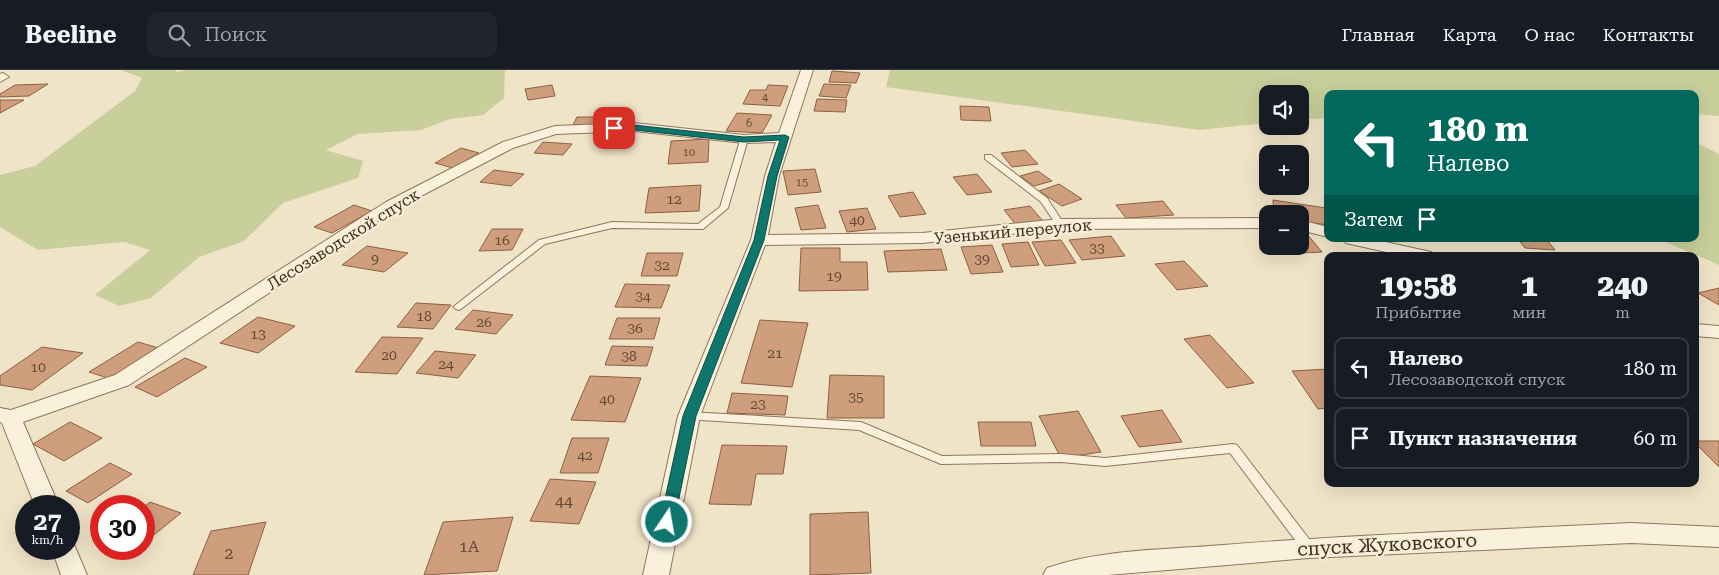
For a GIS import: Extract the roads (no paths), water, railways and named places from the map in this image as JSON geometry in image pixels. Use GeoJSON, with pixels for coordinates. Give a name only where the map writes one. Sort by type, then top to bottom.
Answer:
{"type":"FeatureCollection","features":[{"type":"Feature","properties":{"kind":"street"},"geometry":{"type":"LineString","coordinates":[[656,575],[689,416],[759,240],[772,176],[806,70]]}},
{"type":"Feature","properties":{"kind":"street","name":"Лесозаводской спуск"},"geometry":{"type":"LineString","coordinates":[[4,419],[122,380],[392,205],[508,146],[556,130],[634,127],[744,140],[785,137]]}},
{"type":"Feature","properties":{"kind":"street","name":"Узенький переулок"},"geometry":{"type":"LineString","coordinates":[[759,240],[922,238],[1060,224],[1259,223]]}},
{"type":"Feature","properties":{"kind":"street"},"geometry":{"type":"LineString","coordinates":[[1309,227],[1324,231]]}},
{"type":"Feature","properties":{"kind":"street"},"geometry":{"type":"LineString","coordinates":[[1365,242],[1408,252]]}},
{"type":"Feature","properties":{"kind":"street"},"geometry":{"type":"LineString","coordinates":[[1699,330],[1719,332]]}},
{"type":"Feature","properties":{"kind":"street"},"geometry":{"type":"LineString","coordinates":[[4,419],[42,495]]}},
{"type":"Feature","properties":{"kind":"street","name":"спуск Жуковского"},"geometry":{"type":"LineString","coordinates":[[1056,575],[1105,565],[1309,548],[1631,533],[1719,537]]}},
{"type":"Feature","properties":{"kind":"street"},"geometry":{"type":"LineString","coordinates":[[68,560],[74,575]]}},
{"type":"Feature","properties":{"kind":"lane"},"geometry":{"type":"LineString","coordinates":[[458,307],[542,242],[612,225],[700,226],[724,208],[744,140]]}},
{"type":"Feature","properties":{"kind":"lane"},"geometry":{"type":"LineString","coordinates":[[988,157],[1044,200],[1060,224]]}},
{"type":"Feature","properties":{"kind":"lane"},"geometry":{"type":"LineString","coordinates":[[689,416],[861,426],[941,460],[1061,458],[1104,462],[1233,448],[1309,548]]}}]}
